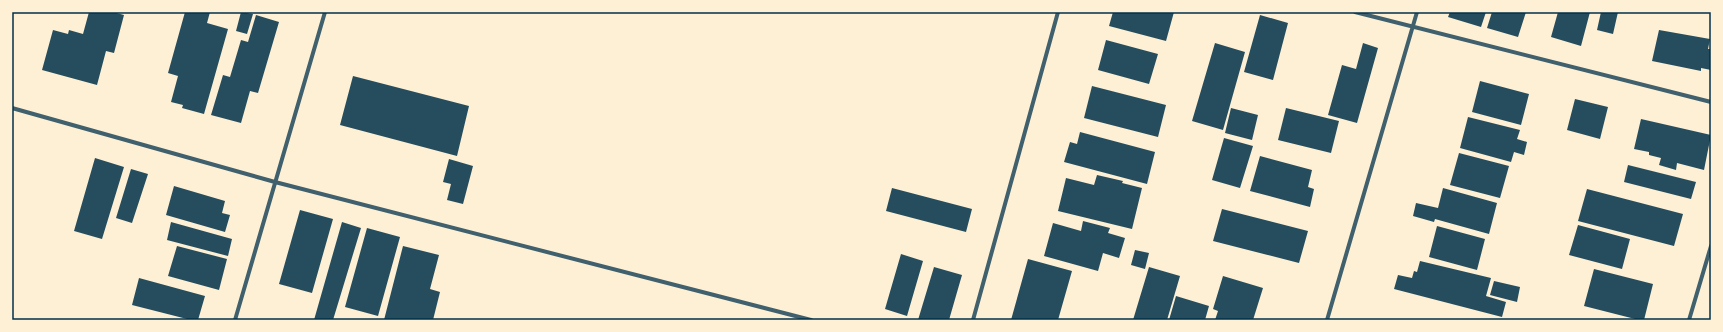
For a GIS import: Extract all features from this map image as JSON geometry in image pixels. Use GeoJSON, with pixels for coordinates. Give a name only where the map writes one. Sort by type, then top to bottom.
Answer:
{"type":"FeatureCollection","features":[{"type":"Feature","properties":{"kind":"street"},"geometry":{"type":"LineString","coordinates":[[235,320],[325,12]]}},
{"type":"Feature","properties":{"kind":"street"},"geometry":{"type":"LineString","coordinates":[[973,320],[1058,12]]}},
{"type":"Feature","properties":{"kind":"street"},"geometry":{"type":"LineString","coordinates":[[1355,12],[1711,102]]}},
{"type":"Feature","properties":{"kind":"street"},"geometry":{"type":"LineString","coordinates":[[1328,320],[1416,12]]}},
{"type":"Feature","properties":{"kind":"street"},"geometry":{"type":"LineString","coordinates":[[12,108],[275,182],[811,320]]}},
{"type":"Feature","properties":{"kind":"street"},"geometry":{"type":"LineString","coordinates":[[1689,320],[1711,246]]}},
{"type":"Feature","properties":{"kind":"building"},"geometry":{"type":"Polygon","coordinates":[[[89,12],[113,12],[124,15],[114,53],[106,51],[97,85],[42,70],[53,30],[68,34],[69,30],[83,34],[89,12]]]}},
{"type":"Feature","properties":{"kind":"building"},"geometry":{"type":"Polygon","coordinates":[[[185,12],[210,12],[207,23],[228,29],[204,114],[182,108],[183,105],[171,102],[178,76],[168,73],[185,12]]]}},
{"type":"Feature","properties":{"kind":"building"},"geometry":{"type":"Polygon","coordinates":[[[241,12],[253,14],[247,34],[236,31],[241,12]]]}},
{"type":"Feature","properties":{"kind":"building"},"geometry":{"type":"Polygon","coordinates":[[[1113,12],[1174,12],[1166,41],[1109,26],[1113,12]]]}},
{"type":"Feature","properties":{"kind":"building"},"geometry":{"type":"Polygon","coordinates":[[[1450,12],[1486,12],[1481,27],[1448,17],[1450,12]]]}},
{"type":"Feature","properties":{"kind":"building"},"geometry":{"type":"Polygon","coordinates":[[[1492,12],[1526,12],[1518,37],[1487,28],[1492,12]]]}},
{"type":"Feature","properties":{"kind":"building"},"geometry":{"type":"Polygon","coordinates":[[[1558,12],[1590,12],[1581,46],[1551,37],[1558,12]]]}},
{"type":"Feature","properties":{"kind":"building"},"geometry":{"type":"Polygon","coordinates":[[[1601,12],[1618,12],[1613,34],[1597,30],[1601,12]]]}},
{"type":"Feature","properties":{"kind":"building"},"geometry":{"type":"Polygon","coordinates":[[[256,15],[279,22],[258,93],[250,91],[241,123],[211,115],[223,75],[230,77],[241,40],[248,42],[256,15]]]}},
{"type":"Feature","properties":{"kind":"building"},"geometry":{"type":"Polygon","coordinates":[[[1260,15],[1288,23],[1273,80],[1244,72],[1260,15]]]}},
{"type":"Feature","properties":{"kind":"building"},"geometry":{"type":"Polygon","coordinates":[[[1659,30],[1710,39],[1708,49],[1711,49],[1711,70],[1701,68],[1701,71],[1652,61],[1659,30]]]}},
{"type":"Feature","properties":{"kind":"building"},"geometry":{"type":"Polygon","coordinates":[[[1106,40],[1158,54],[1149,84],[1098,70],[1106,40]]]}},
{"type":"Feature","properties":{"kind":"building"},"geometry":{"type":"Polygon","coordinates":[[[1215,43],[1245,52],[1223,130],[1192,121],[1215,43]]]}},
{"type":"Feature","properties":{"kind":"building"},"geometry":{"type":"Polygon","coordinates":[[[1363,43],[1378,48],[1357,123],[1328,115],[1342,65],[1356,69],[1363,43]]]}},
{"type":"Feature","properties":{"kind":"building"},"geometry":{"type":"Polygon","coordinates":[[[353,76],[469,106],[457,156],[340,125],[353,76]]]}},
{"type":"Feature","properties":{"kind":"building"},"geometry":{"type":"Polygon","coordinates":[[[1480,81],[1529,94],[1521,125],[1472,112],[1480,81]]]}},
{"type":"Feature","properties":{"kind":"building"},"geometry":{"type":"Polygon","coordinates":[[[1092,86],[1166,105],[1158,137],[1084,118],[1092,86]]]}},
{"type":"Feature","properties":{"kind":"building"},"geometry":{"type":"Polygon","coordinates":[[[1575,99],[1608,107],[1600,139],[1567,130],[1575,99]]]}},
{"type":"Feature","properties":{"kind":"building"},"geometry":{"type":"Polygon","coordinates":[[[1231,108],[1258,115],[1252,140],[1225,133],[1231,108]]]}},
{"type":"Feature","properties":{"kind":"building"},"geometry":{"type":"Polygon","coordinates":[[[1286,108],[1339,121],[1331,153],[1278,140],[1286,108]]]}},
{"type":"Feature","properties":{"kind":"building"},"geometry":{"type":"Polygon","coordinates":[[[1468,117],[1520,130],[1517,139],[1527,142],[1524,155],[1514,152],[1511,162],[1460,148],[1468,117]]]}},
{"type":"Feature","properties":{"kind":"building"},"geometry":{"type":"Polygon","coordinates":[[[1641,119],[1711,135],[1704,170],[1677,163],[1676,170],[1659,165],[1661,158],[1649,155],[1649,152],[1634,149],[1641,119]]]}},
{"type":"Feature","properties":{"kind":"building"},"geometry":{"type":"Polygon","coordinates":[[[1080,132],[1155,152],[1147,184],[1064,162],[1070,142],[1077,144],[1080,132]]]}},
{"type":"Feature","properties":{"kind":"building"},"geometry":{"type":"Polygon","coordinates":[[[1224,138],[1253,146],[1240,188],[1212,180],[1224,138]]]}},
{"type":"Feature","properties":{"kind":"building"},"geometry":{"type":"Polygon","coordinates":[[[1459,153],[1509,166],[1500,198],[1450,185],[1459,153]]]}},
{"type":"Feature","properties":{"kind":"building"},"geometry":{"type":"Polygon","coordinates":[[[1260,156],[1312,170],[1308,187],[1314,189],[1310,207],[1250,191],[1260,156]]]}},
{"type":"Feature","properties":{"kind":"building"},"geometry":{"type":"Polygon","coordinates":[[[95,158],[124,167],[102,239],[74,231],[95,158]]]}},
{"type":"Feature","properties":{"kind":"building"},"geometry":{"type":"Polygon","coordinates":[[[449,159],[473,166],[463,204],[447,200],[451,184],[443,182],[449,159]]]}},
{"type":"Feature","properties":{"kind":"building"},"geometry":{"type":"Polygon","coordinates":[[[1628,165],[1696,182],[1691,199],[1624,182],[1628,165]]]}},
{"type":"Feature","properties":{"kind":"building"},"geometry":{"type":"Polygon","coordinates":[[[131,169],[148,174],[132,223],[116,218],[131,169]]]}},
{"type":"Feature","properties":{"kind":"building"},"geometry":{"type":"Polygon","coordinates":[[[1097,175],[1123,181],[1122,183],[1142,188],[1132,229],[1058,211],[1066,178],[1094,185],[1097,175]]]}},
{"type":"Feature","properties":{"kind":"building"},"geometry":{"type":"Polygon","coordinates":[[[174,186],[225,201],[222,213],[230,215],[225,232],[166,215],[174,186]]]}},
{"type":"Feature","properties":{"kind":"building"},"geometry":{"type":"Polygon","coordinates":[[[892,188],[972,209],[966,232],[886,211],[892,188]]]}},
{"type":"Feature","properties":{"kind":"building"},"geometry":{"type":"Polygon","coordinates":[[[1443,188],[1497,203],[1489,234],[1435,219],[1434,222],[1413,216],[1416,203],[1438,208],[1443,188]]]}},
{"type":"Feature","properties":{"kind":"building"},"geometry":{"type":"Polygon","coordinates":[[[1587,189],[1683,214],[1674,246],[1578,221],[1587,189]]]}},
{"type":"Feature","properties":{"kind":"building"},"geometry":{"type":"Polygon","coordinates":[[[1222,209],[1308,231],[1299,263],[1213,241],[1222,209]]]}},
{"type":"Feature","properties":{"kind":"building"},"geometry":{"type":"Polygon","coordinates":[[[300,210],[333,219],[312,293],[279,284],[300,210]]]}},
{"type":"Feature","properties":{"kind":"building"},"geometry":{"type":"Polygon","coordinates":[[[1083,221],[1110,228],[1108,233],[1125,238],[1119,258],[1103,253],[1098,271],[1044,256],[1053,223],[1081,231],[1083,221]]]}},
{"type":"Feature","properties":{"kind":"building"},"geometry":{"type":"Polygon","coordinates":[[[171,222],[232,239],[228,256],[167,240],[171,222]]]}},
{"type":"Feature","properties":{"kind":"building"},"geometry":{"type":"Polygon","coordinates":[[[342,222],[361,228],[333,320],[314,320],[342,222]]]}},
{"type":"Feature","properties":{"kind":"building"},"geometry":{"type":"Polygon","coordinates":[[[1578,225],[1630,239],[1622,269],[1569,255],[1578,225]]]}},
{"type":"Feature","properties":{"kind":"building"},"geometry":{"type":"Polygon","coordinates":[[[1437,226],[1485,239],[1477,270],[1429,257],[1437,226]]]}},
{"type":"Feature","properties":{"kind":"building"},"geometry":{"type":"Polygon","coordinates":[[[367,228],[400,237],[378,316],[345,307],[367,228]]]}},
{"type":"Feature","properties":{"kind":"building"},"geometry":{"type":"Polygon","coordinates":[[[177,246],[227,259],[219,290],[168,276],[177,246]]]}},
{"type":"Feature","properties":{"kind":"building"},"geometry":{"type":"Polygon","coordinates":[[[403,246],[439,255],[430,289],[440,292],[433,320],[384,320],[403,246]]]}},
{"type":"Feature","properties":{"kind":"building"},"geometry":{"type":"Polygon","coordinates":[[[1135,250],[1149,253],[1145,269],[1131,265],[1135,250]]]}},
{"type":"Feature","properties":{"kind":"building"},"geometry":{"type":"Polygon","coordinates":[[[901,254],[923,261],[907,316],[885,309],[901,254]]]}},
{"type":"Feature","properties":{"kind":"building"},"geometry":{"type":"Polygon","coordinates":[[[1028,259],[1072,271],[1058,320],[1011,320],[1028,259]]]}},
{"type":"Feature","properties":{"kind":"building"},"geometry":{"type":"Polygon","coordinates":[[[1420,261],[1491,278],[1486,296],[1506,302],[1502,317],[1394,289],[1398,275],[1412,278],[1414,271],[1417,272],[1420,261]]]}},
{"type":"Feature","properties":{"kind":"building"},"geometry":{"type":"Polygon","coordinates":[[[934,267],[962,275],[949,320],[918,320],[934,267]]]}},
{"type":"Feature","properties":{"kind":"building"},"geometry":{"type":"Polygon","coordinates":[[[1149,267],[1180,276],[1167,320],[1133,320],[1149,267]]]}},
{"type":"Feature","properties":{"kind":"building"},"geometry":{"type":"Polygon","coordinates":[[[1594,269],[1653,284],[1644,320],[1584,306],[1594,269]]]}},
{"type":"Feature","properties":{"kind":"building"},"geometry":{"type":"Polygon","coordinates":[[[1223,276],[1263,288],[1253,320],[1215,320],[1218,311],[1213,309],[1223,276]]]}},
{"type":"Feature","properties":{"kind":"building"},"geometry":{"type":"Polygon","coordinates":[[[139,278],[205,296],[198,320],[191,320],[132,305],[139,278]]]}},
{"type":"Feature","properties":{"kind":"building"},"geometry":{"type":"Polygon","coordinates":[[[1494,281],[1520,287],[1517,302],[1490,295],[1494,281]]]}},
{"type":"Feature","properties":{"kind":"building"},"geometry":{"type":"Polygon","coordinates":[[[1176,296],[1209,306],[1205,320],[1169,320],[1176,296]]]}}]}
